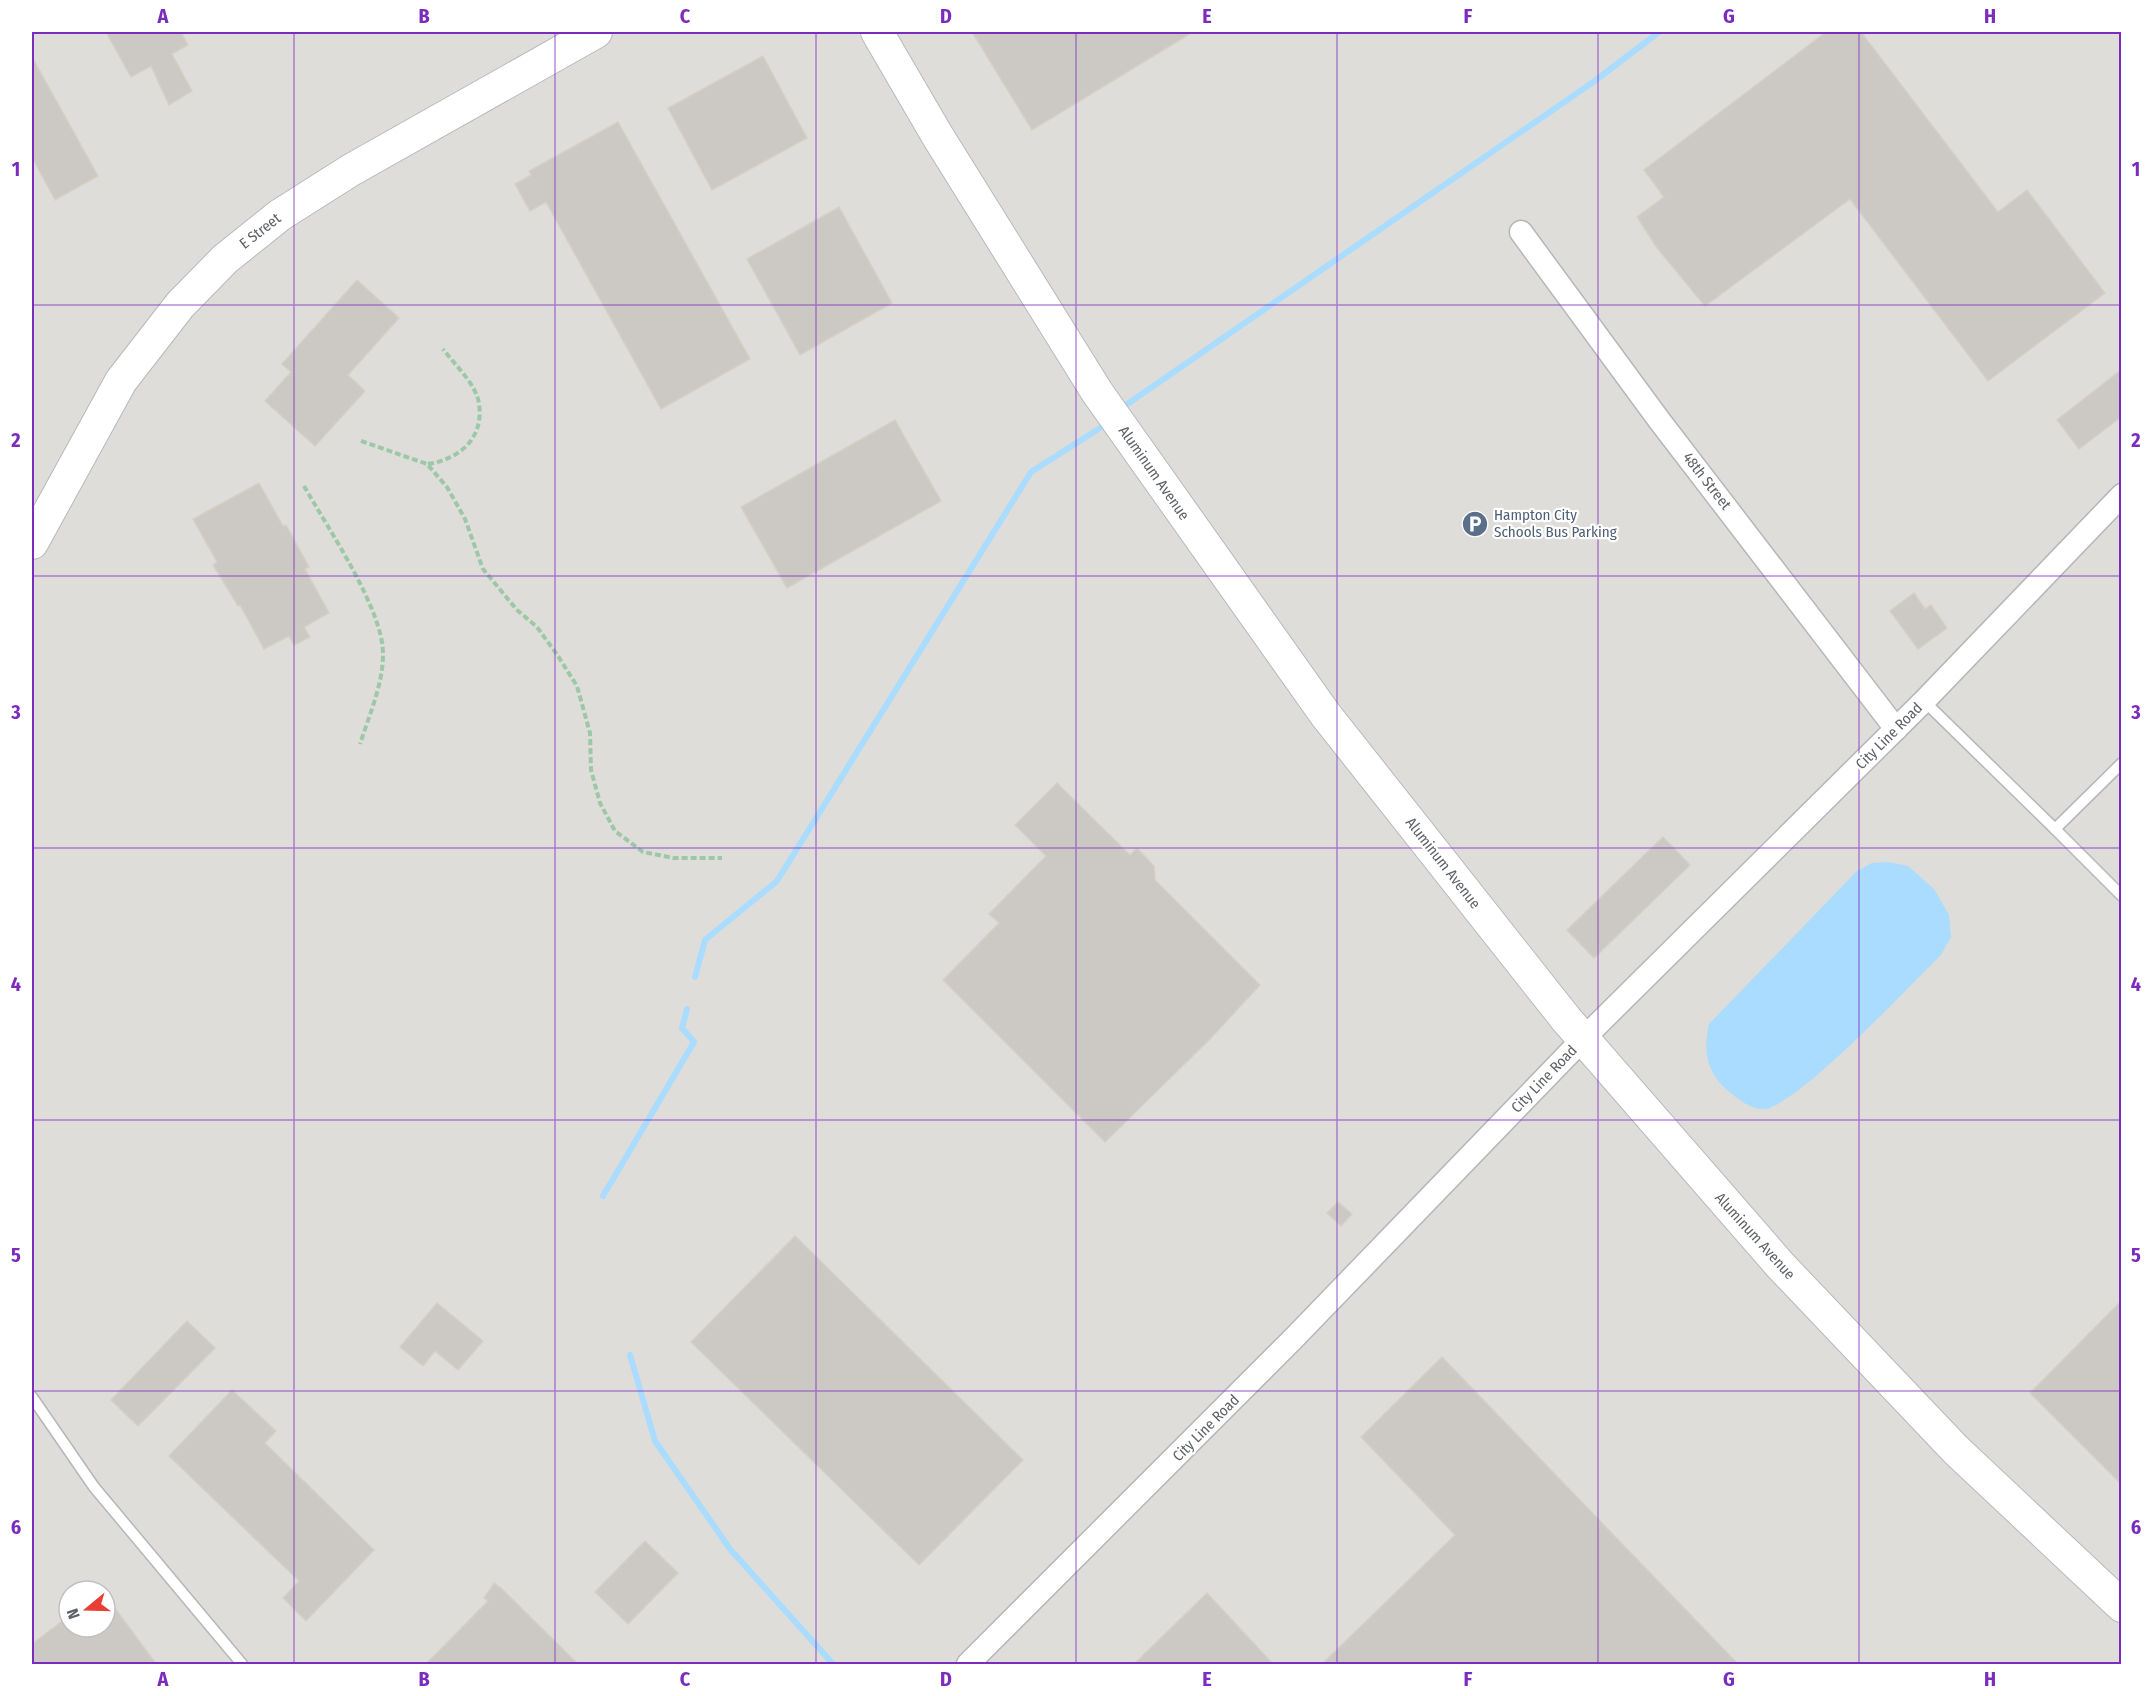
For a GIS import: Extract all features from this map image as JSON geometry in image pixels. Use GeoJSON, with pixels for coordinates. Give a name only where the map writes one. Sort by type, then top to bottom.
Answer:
{"type":"FeatureCollection","features":[{"type":"Feature","properties":{"kind":"street","name":"E Street"},"geometry":{"type":"LineString","coordinates":[[32,543],[121,381],[174,313],[225,259],[280,215],[351,170],[596,32]]}},
{"type":"Feature","properties":{"kind":"street","name":"Aluminum Avenue"},"geometry":{"type":"LineString","coordinates":[[877,32],[937,135],[1097,393],[1325,714],[1583,1039],[1788,1273],[1956,1450],[2121,1606]]}},
{"type":"Feature","properties":{"kind":"street","name":"48th Street"},"geometry":{"type":"LineString","coordinates":[[1521,232],[1659,420],[1896,729]]}},
{"type":"Feature","properties":{"kind":"street","name":"City Line Road"},"geometry":{"type":"LineString","coordinates":[[968,1665],[1204,1430],[1583,1039],[1924,701],[2121,495]]}},
{"type":"Feature","properties":{"kind":"lane"},"geometry":{"type":"LineString","coordinates":[[1924,701],[2121,896]]}},
{"type":"Feature","properties":{"kind":"lane"},"geometry":{"type":"LineString","coordinates":[[2055,829],[2121,763]]}},
{"type":"Feature","properties":{"kind":"lane"},"geometry":{"type":"LineString","coordinates":[[32,1397],[94,1487],[242,1665]]}},
{"type":"Feature","properties":{"kind":"path"},"geometry":{"type":"LineString","coordinates":[[361,441],[427,464],[444,461],[463,452],[477,434],[479,404],[473,390],[443,349]]}},
{"type":"Feature","properties":{"kind":"path"},"geometry":{"type":"LineString","coordinates":[[427,464],[447,487],[465,519],[483,569],[517,610],[537,627],[577,686],[590,733],[591,770],[600,803],[615,831],[643,852],[674,858],[722,858]]}},
{"type":"Feature","properties":{"kind":"path"},"geometry":{"type":"LineString","coordinates":[[304,486],[369,603],[380,628],[383,656],[375,694],[360,744]]}},
{"type":"Feature","properties":{"kind":"shaded area"},"geometry":{"type":"Polygon","coordinates":[[[32,32],[2121,32],[2121,1664],[32,1664],[32,32]]]}},
{"type":"Feature","properties":{"kind":"water"},"geometry":{"type":"Polygon","coordinates":[[[1888,862],[1908,866],[1934,889],[1949,915],[1951,937],[1941,955],[1853,1043],[1799,1090],[1777,1104],[1762,1109],[1743,1102],[1720,1083],[1710,1068],[1706,1042],[1709,1024],[1857,871],[1872,863],[1888,862]]]}},
{"type":"Feature","properties":{"kind":"building"},"geometry":{"type":"Polygon","coordinates":[[[106,32],[181,32],[188,45],[172,54],[192,91],[169,105],[151,66],[131,77],[106,32]]]}},
{"type":"Feature","properties":{"kind":"building"},"geometry":{"type":"Polygon","coordinates":[[[972,32],[1193,32],[1032,130],[972,32]]]}},
{"type":"Feature","properties":{"kind":"building"},"geometry":{"type":"Polygon","coordinates":[[[1826,32],[1861,32],[1998,212],[2027,190],[2105,293],[1988,381],[1850,199],[1705,306],[1657,248],[1637,217],[1664,197],[1644,170],[1826,32]]]}},
{"type":"Feature","properties":{"kind":"building"},"geometry":{"type":"Polygon","coordinates":[[[763,56],[807,138],[712,190],[668,108],[763,56]]]}},
{"type":"Feature","properties":{"kind":"building"},"geometry":{"type":"Polygon","coordinates":[[[32,57],[98,176],[55,200],[32,157],[32,57]]]}},
{"type":"Feature","properties":{"kind":"building"},"geometry":{"type":"Polygon","coordinates":[[[618,122],[750,359],[661,409],[546,202],[530,211],[515,184],[531,175],[529,171],[618,122]]]}},
{"type":"Feature","properties":{"kind":"building"},"geometry":{"type":"Polygon","coordinates":[[[839,207],[892,303],[800,355],[747,259],[839,207]]]}},
{"type":"Feature","properties":{"kind":"building"},"geometry":{"type":"Polygon","coordinates":[[[357,280],[399,318],[348,375],[365,391],[315,446],[265,401],[291,372],[282,364],[357,280]]]}},
{"type":"Feature","properties":{"kind":"building"},"geometry":{"type":"Polygon","coordinates":[[[2121,370],[2121,417],[2079,449],[2057,420],[2121,370]]]}},
{"type":"Feature","properties":{"kind":"building"},"geometry":{"type":"Polygon","coordinates":[[[895,420],[941,501],[787,588],[741,507],[895,420]]]}},
{"type":"Feature","properties":{"kind":"building"},"geometry":{"type":"Polygon","coordinates":[[[259,483],[309,567],[305,569],[329,613],[304,627],[310,637],[294,645],[289,636],[264,649],[240,605],[238,606],[213,565],[217,562],[193,519],[259,483]]]}},
{"type":"Feature","properties":{"kind":"building"},"geometry":{"type":"Polygon","coordinates":[[[1914,593],[1925,609],[1931,605],[1947,628],[1918,649],[1890,611],[1914,593]]]}},
{"type":"Feature","properties":{"kind":"building"},"geometry":{"type":"Polygon","coordinates":[[[1057,783],[1130,855],[1137,848],[1154,866],[1155,880],[1260,985],[1210,1039],[1105,1142],[943,980],[999,923],[989,914],[1046,856],[1015,825],[1057,783]]]}},
{"type":"Feature","properties":{"kind":"building"},"geometry":{"type":"Polygon","coordinates":[[[1663,837],[1690,865],[1594,958],[1567,930],[1663,837]]]}},
{"type":"Feature","properties":{"kind":"building"},"geometry":{"type":"Polygon","coordinates":[[[1338,1202],[1352,1214],[1341,1226],[1327,1213],[1338,1202]]]}},
{"type":"Feature","properties":{"kind":"building"},"geometry":{"type":"Polygon","coordinates":[[[795,1236],[1023,1460],[919,1565],[691,1342],[795,1236]]]}},
{"type":"Feature","properties":{"kind":"building"},"geometry":{"type":"Polygon","coordinates":[[[2121,1301],[2121,1484],[2030,1393],[2121,1301]]]}},
{"type":"Feature","properties":{"kind":"building"},"geometry":{"type":"Polygon","coordinates":[[[437,1303],[483,1341],[458,1370],[435,1351],[423,1366],[400,1347],[437,1303]]]}},
{"type":"Feature","properties":{"kind":"building"},"geometry":{"type":"Polygon","coordinates":[[[187,1321],[215,1348],[138,1426],[111,1400],[187,1321]]]}},
{"type":"Feature","properties":{"kind":"building"},"geometry":{"type":"Polygon","coordinates":[[[1442,1357],[1739,1665],[1321,1665],[1455,1535],[1361,1437],[1442,1357]]]}},
{"type":"Feature","properties":{"kind":"building"},"geometry":{"type":"Polygon","coordinates":[[[232,1390],[276,1431],[265,1443],[374,1550],[306,1621],[283,1598],[299,1581],[169,1456],[232,1390]]]}},
{"type":"Feature","properties":{"kind":"building"},"geometry":{"type":"Polygon","coordinates":[[[645,1541],[678,1573],[628,1624],[595,1592],[645,1541]]]}},
{"type":"Feature","properties":{"kind":"building"},"geometry":{"type":"Polygon","coordinates":[[[494,1583],[579,1665],[425,1665],[488,1601],[484,1598],[494,1583]]]}},
{"type":"Feature","properties":{"kind":"building"},"geometry":{"type":"Polygon","coordinates":[[[1207,1593],[1274,1665],[1133,1665],[1207,1593]]]}},
{"type":"Feature","properties":{"kind":"building"},"geometry":{"type":"Polygon","coordinates":[[[117,1611],[157,1665],[32,1665],[32,1644],[57,1625],[57,1639],[117,1639],[117,1611]]]}},
{"type":"Feature","properties":{"kind":"waterway"},"geometry":{"type":"LineString","coordinates":[[1126,405],[1596,80],[1659,32]]}},
{"type":"Feature","properties":{"kind":"waterway"},"geometry":{"type":"LineString","coordinates":[[695,977],[705,940],[777,881],[1031,472],[1100,428]]}},
{"type":"Feature","properties":{"kind":"waterway"},"geometry":{"type":"LineString","coordinates":[[603,1196],[694,1042],[682,1028],[687,1009]]}},
{"type":"Feature","properties":{"kind":"waterway"},"geometry":{"type":"LineString","coordinates":[[630,1355],[655,1441],[730,1549],[833,1664]]}},
{"type":"Feature","properties":{"kind":"place","name":"Hampton City Schools Bus Parking"},"geometry":{"type":"Point","coordinates":[1475,524]}}]}
